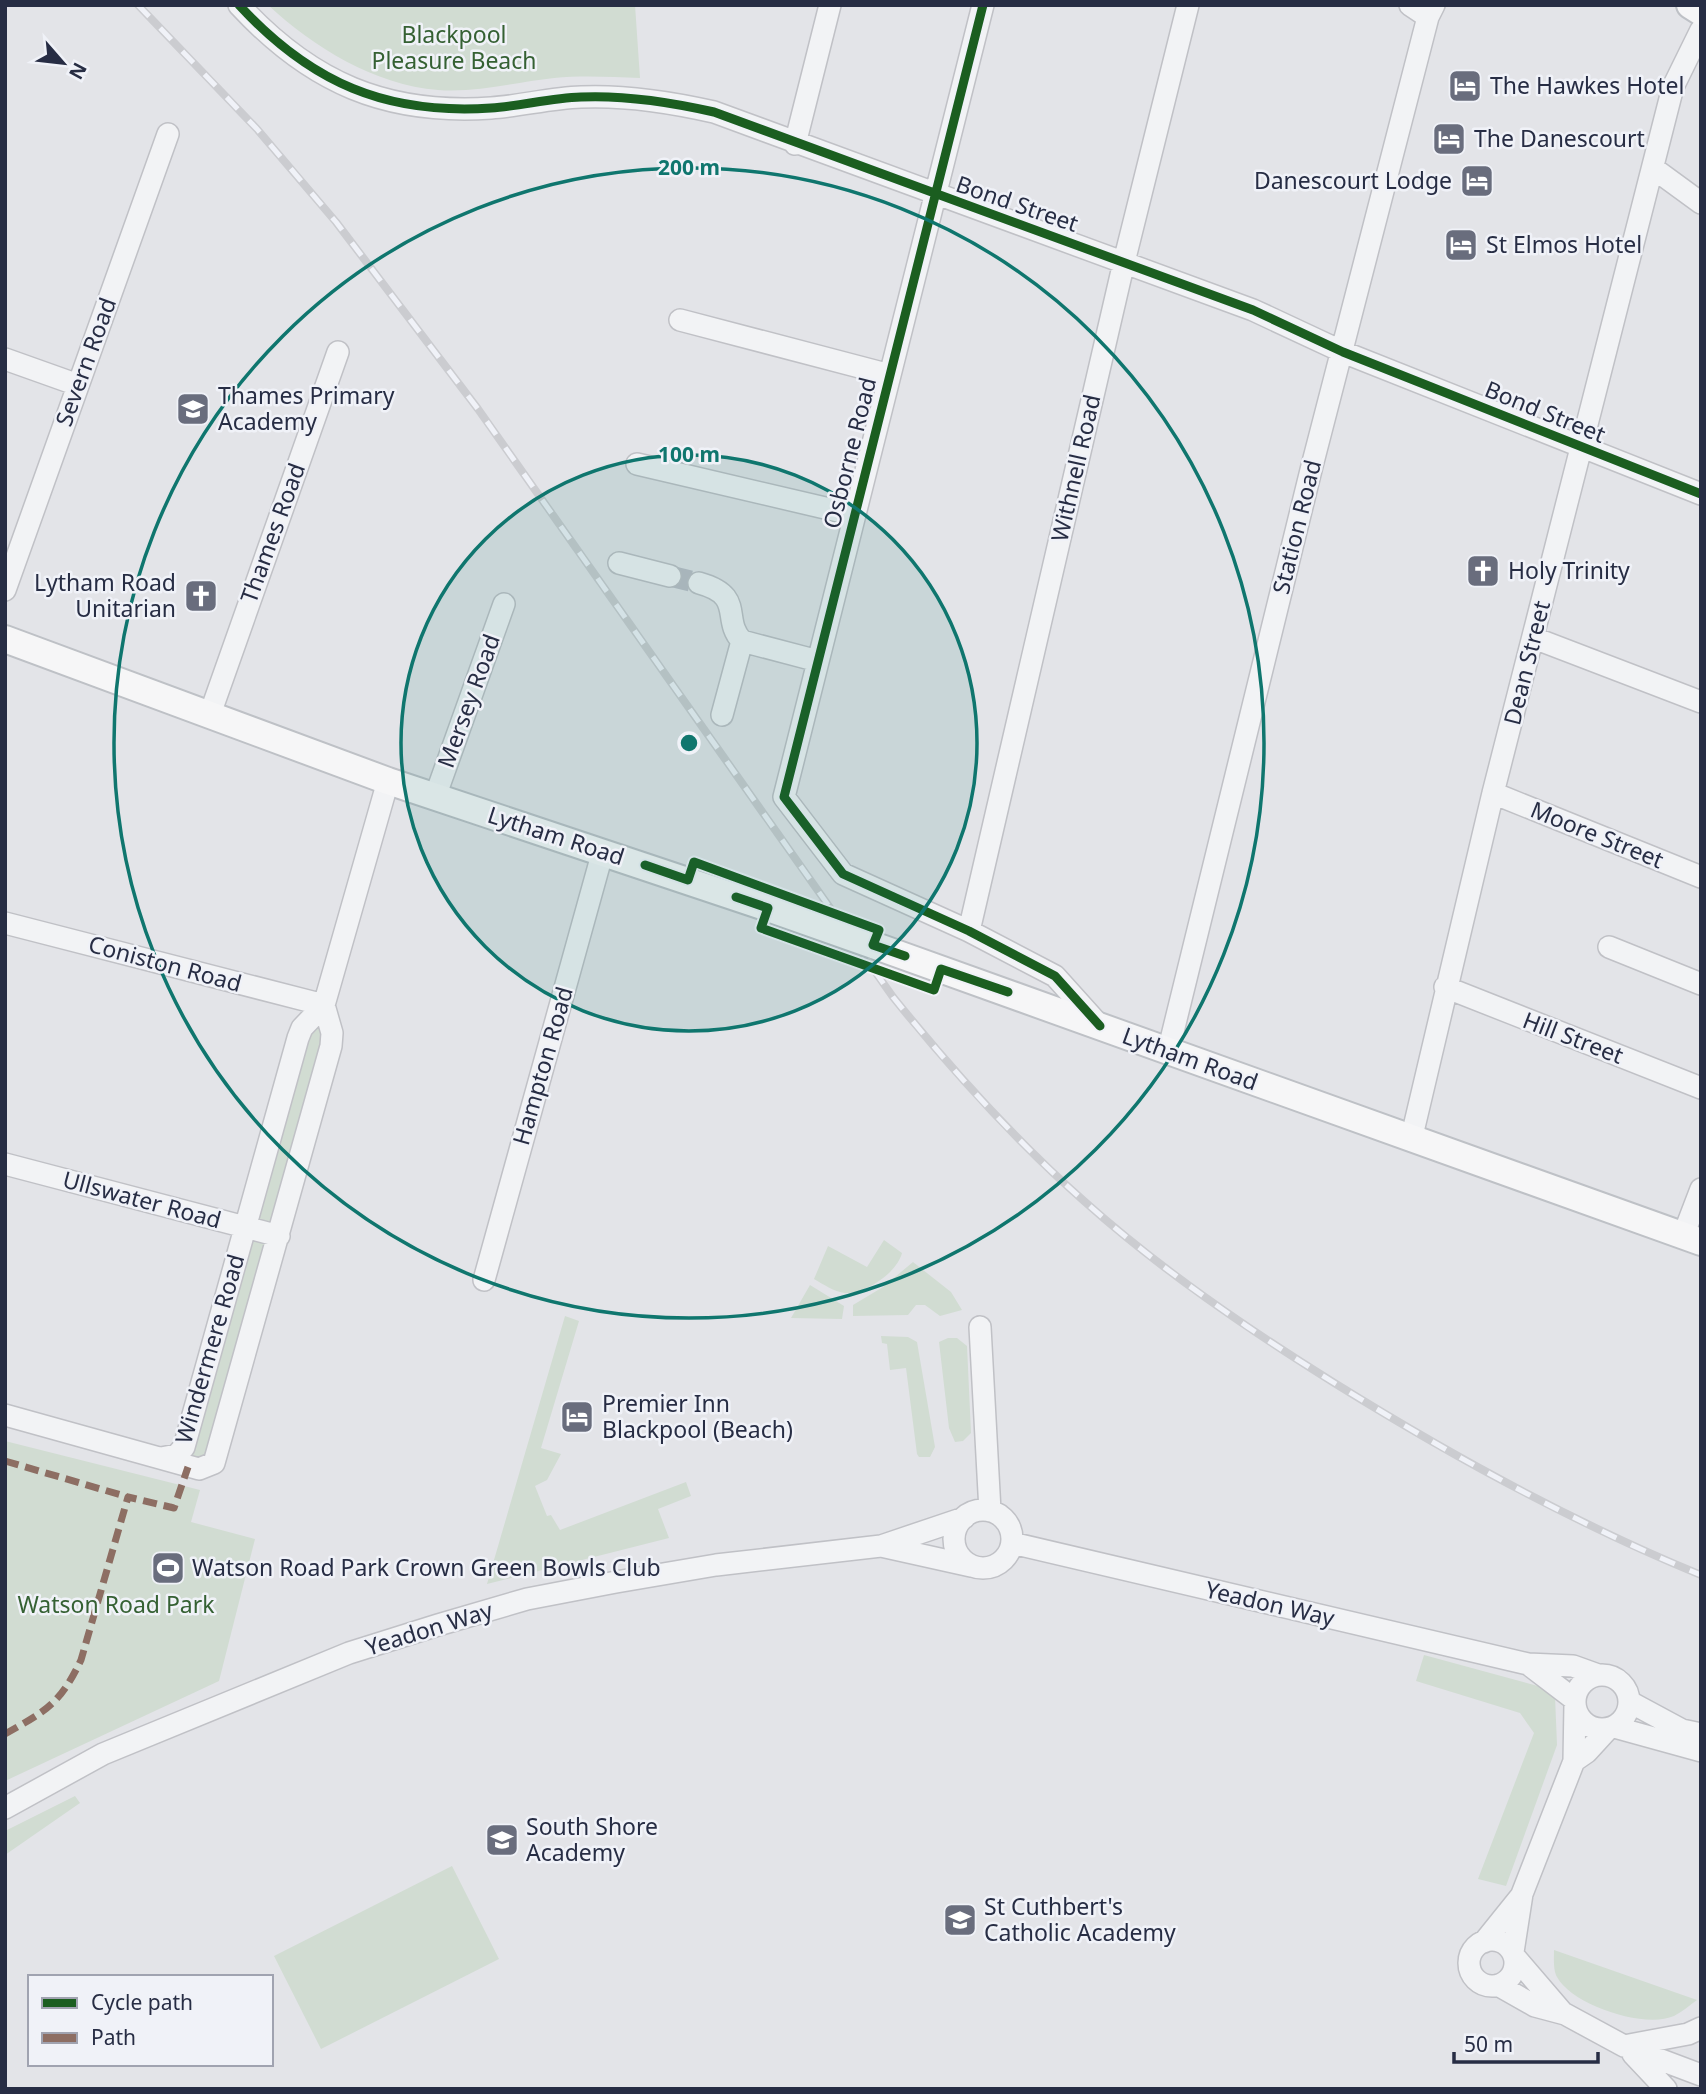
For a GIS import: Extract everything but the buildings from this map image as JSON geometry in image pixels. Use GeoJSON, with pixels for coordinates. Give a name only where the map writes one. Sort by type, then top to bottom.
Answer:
{"type":"FeatureCollection","features":[{"type":"Feature","properties":{"kind":"main road"},"geometry":{"type":"LineString","coordinates":[[1690,5],[1701,12]]}},
{"type":"Feature","properties":{"kind":"main road","name":"Lytham Road"},"geometry":{"type":"LineString","coordinates":[[5,639],[435,797],[905,956],[1692,1239]]}},
{"type":"Feature","properties":{"kind":"street","name":"Bond Street"},"geometry":{"type":"LineString","coordinates":[[239,5],[284,47],[323,75],[347,88],[398,104],[441,110],[495,108],[572,97],[649,100],[714,112],[935,196],[1253,310],[1343,352],[1701,494]]}},
{"type":"Feature","properties":{"kind":"street"},"geometry":{"type":"LineString","coordinates":[[795,144],[830,5]]}},
{"type":"Feature","properties":{"kind":"street","name":"Osborne Road"},"geometry":{"type":"LineString","coordinates":[[969,931],[860,884],[843,874],[784,797],[983,5]]}},
{"type":"Feature","properties":{"kind":"street","name":"Withnell Road"},"geometry":{"type":"LineString","coordinates":[[969,931],[1124,262],[1188,5]]}},
{"type":"Feature","properties":{"kind":"street"},"geometry":{"type":"LineString","coordinates":[[1410,5],[1431,11]]}},
{"type":"Feature","properties":{"kind":"street","name":"Station Road"},"geometry":{"type":"LineString","coordinates":[[1168,1052],[1431,11]]}},
{"type":"Feature","properties":{"kind":"street","name":"Dean Street"},"geometry":{"type":"LineString","coordinates":[[1411,1140],[1493,793],[1673,87],[1701,30]]}},
{"type":"Feature","properties":{"kind":"street","name":"Severn Road"},"geometry":{"type":"LineString","coordinates":[[5,590],[168,134]]}},
{"type":"Feature","properties":{"kind":"street"},"geometry":{"type":"LineString","coordinates":[[1653,168],[1701,203]]}},
{"type":"Feature","properties":{"kind":"street"},"geometry":{"type":"LineString","coordinates":[[680,320],[890,375]]}},
{"type":"Feature","properties":{"kind":"street","name":"Thames Road"},"geometry":{"type":"LineString","coordinates":[[209,714],[338,352]]}},
{"type":"Feature","properties":{"kind":"street"},"geometry":{"type":"LineString","coordinates":[[5,359],[78,385]]}},
{"type":"Feature","properties":{"kind":"street"},"geometry":{"type":"LineString","coordinates":[[637,464],[855,515]]}},
{"type":"Feature","properties":{"kind":"street"},"geometry":{"type":"LineString","coordinates":[[619,563],[670,576]]}},
{"type":"Feature","properties":{"kind":"street"},"geometry":{"type":"LineString","coordinates":[[699,583],[718,591],[728,600],[736,635],[742,641],[818,661]]}},
{"type":"Feature","properties":{"kind":"street","name":"Mersey Road"},"geometry":{"type":"LineString","coordinates":[[435,797],[504,604]]}},
{"type":"Feature","properties":{"kind":"street"},"geometry":{"type":"LineString","coordinates":[[1534,638],[1701,702]]}},
{"type":"Feature","properties":{"kind":"street"},"geometry":{"type":"LineString","coordinates":[[722,715],[742,641]]}},
{"type":"Feature","properties":{"kind":"street","name":"Windermere Road"},"geometry":{"type":"LineString","coordinates":[[161,1458],[177,1455],[184,1447],[298,1038],[302,1028],[324,1005],[388,780]]}},
{"type":"Feature","properties":{"kind":"street","name":"Moore Street"},"geometry":{"type":"LineString","coordinates":[[1493,793],[1701,877]]}},
{"type":"Feature","properties":{"kind":"street","name":"Hampton Road"},"geometry":{"type":"LineString","coordinates":[[484,1280],[603,852]]}},
{"type":"Feature","properties":{"kind":"street","name":"Coniston Road"},"geometry":{"type":"LineString","coordinates":[[5,923],[324,1005]]}},
{"type":"Feature","properties":{"kind":"street"},"geometry":{"type":"LineString","coordinates":[[969,931],[1055,976],[1100,1026]]}},
{"type":"Feature","properties":{"kind":"street"},"geometry":{"type":"LineString","coordinates":[[1609,947],[1701,984]]}},
{"type":"Feature","properties":{"kind":"street","name":"Hill Street"},"geometry":{"type":"LineString","coordinates":[[1445,987],[1701,1088]]}},
{"type":"Feature","properties":{"kind":"street","name":"Windermere Road"},"geometry":{"type":"LineString","coordinates":[[161,1458],[199,1469],[215,1462],[331,1046],[331,1026],[324,1005]]}},
{"type":"Feature","properties":{"kind":"street","name":"Ullswater Road"},"geometry":{"type":"LineString","coordinates":[[5,1164],[279,1236]]}},
{"type":"Feature","properties":{"kind":"street"},"geometry":{"type":"LineString","coordinates":[[1692,1239],[1701,1189]]}},
{"type":"Feature","properties":{"kind":"street"},"geometry":{"type":"LineString","coordinates":[[980,1327],[990,1511]]}},
{"type":"Feature","properties":{"kind":"street"},"geometry":{"type":"LineString","coordinates":[[5,1415],[161,1458]]}},
{"type":"Feature","properties":{"kind":"street"},"geometry":{"type":"LineString","coordinates":[[990,1511],[1005,1520],[1012,1543],[1009,1552],[997,1565],[979,1568],[963,1560],[957,1552],[955,1534],[964,1518],[971,1513],[990,1511]]}},
{"type":"Feature","properties":{"kind":"street","name":"Yeadon Way"},"geometry":{"type":"LineString","coordinates":[[5,1808],[103,1754],[349,1653],[438,1625],[527,1599],[616,1581],[729,1563],[881,1546],[964,1518]]}},
{"type":"Feature","properties":{"kind":"street","name":"Yeadon Way"},"geometry":{"type":"LineString","coordinates":[[1012,1543],[1528,1664],[1573,1666],[1598,1675]]}},
{"type":"Feature","properties":{"kind":"street","name":"Yeadon Way"},"geometry":{"type":"LineString","coordinates":[[881,1546],[979,1568]]}},
{"type":"Feature","properties":{"kind":"street","name":"Yeadon Way"},"geometry":{"type":"LineString","coordinates":[[1528,1664],[1575,1702]]}},
{"type":"Feature","properties":{"kind":"street"},"geometry":{"type":"LineString","coordinates":[[1497,1985],[1510,1977],[1515,1964],[1513,1954],[1522,1894],[1574,1761],[1575,1702],[1582,1684],[1598,1675],[1619,1681],[1630,1702],[1682,1730],[1701,1734]]}},
{"type":"Feature","properties":{"kind":"street"},"geometry":{"type":"LineString","coordinates":[[1575,1702],[1587,1724],[1611,1727],[1701,1751]]}},
{"type":"Feature","properties":{"kind":"street"},"geometry":{"type":"LineString","coordinates":[[1574,1761],[1624,1718],[1630,1702]]}},
{"type":"Feature","properties":{"kind":"street"},"geometry":{"type":"LineString","coordinates":[[1522,1894],[1472,1953],[1470,1968],[1477,1980],[1497,1985],[1535,2006],[1565,2014],[1624,2046],[1701,2075]]}},
{"type":"Feature","properties":{"kind":"street"},"geometry":{"type":"LineString","coordinates":[[1484,1942],[1501,1942],[1535,1984],[1565,2014]]}},
{"type":"Feature","properties":{"kind":"street"},"geometry":{"type":"LineString","coordinates":[[1624,2046],[1688,2034],[1701,2028]]}},
{"type":"Feature","properties":{"kind":"street"},"geometry":{"type":"LineString","coordinates":[[1624,2046],[1666,2089]]}},
{"type":"Feature","properties":{"kind":"green space","name":"Blackpool Pleasure Beach"},"geometry":{"type":"Polygon","coordinates":[[[268,5],[635,5],[640,78],[565,77],[452,91],[414,87],[391,81],[346,61],[305,35],[268,5]]]}},
{"type":"Feature","properties":{"kind":"green space"},"geometry":{"type":"Polygon","coordinates":[[[324,1005],[331,1026],[214,1463],[170,1458],[298,1038],[324,1005]]]}},
{"type":"Feature","properties":{"kind":"green space"},"geometry":{"type":"Polygon","coordinates":[[[884,1240],[902,1253],[894,1268],[871,1286],[845,1293],[814,1279],[828,1246],[867,1267],[884,1240]]]}},
{"type":"Feature","properties":{"kind":"green space"},"geometry":{"type":"Polygon","coordinates":[[[913,1262],[951,1292],[962,1310],[940,1316],[925,1305],[916,1305],[908,1315],[853,1316],[853,1305],[883,1287],[913,1262]]]}},
{"type":"Feature","properties":{"kind":"green space"},"geometry":{"type":"Polygon","coordinates":[[[810,1285],[844,1306],[842,1319],[791,1318],[810,1285]]]}},
{"type":"Feature","properties":{"kind":"green space"},"geometry":{"type":"Polygon","coordinates":[[[565,1316],[579,1321],[541,1448],[561,1454],[547,1480],[535,1486],[547,1516],[551,1515],[560,1530],[686,1482],[691,1496],[658,1509],[669,1538],[487,1584],[565,1316]]]}},
{"type":"Feature","properties":{"kind":"green space"},"geometry":{"type":"Polygon","coordinates":[[[881,1336],[908,1337],[917,1342],[935,1447],[930,1457],[919,1457],[917,1454],[906,1368],[890,1370],[887,1344],[882,1343],[881,1336]]]}},
{"type":"Feature","properties":{"kind":"green space"},"geometry":{"type":"Polygon","coordinates":[[[957,1338],[967,1346],[971,1433],[963,1441],[955,1442],[949,1428],[939,1342],[957,1338]]]}},
{"type":"Feature","properties":{"kind":"green space","name":"Watson Road Park"},"geometry":{"type":"Polygon","coordinates":[[[5,1441],[200,1490],[191,1522],[255,1539],[219,1681],[5,1781],[5,1441]]]}},
{"type":"Feature","properties":{"kind":"green space"},"geometry":{"type":"Polygon","coordinates":[[[1424,1655],[1545,1688],[1555,1696],[1557,1745],[1506,1886],[1478,1879],[1534,1733],[1520,1713],[1416,1681],[1424,1655]]]}},
{"type":"Feature","properties":{"kind":"green space"},"geometry":{"type":"Polygon","coordinates":[[[75,1796],[80,1803],[5,1855],[5,1831],[75,1796]]]}},
{"type":"Feature","properties":{"kind":"green space"},"geometry":{"type":"Polygon","coordinates":[[[452,1866],[499,1959],[321,2049],[274,1956],[452,1866]]]}},
{"type":"Feature","properties":{"kind":"green space"},"geometry":{"type":"Polygon","coordinates":[[[1554,1950],[1697,2000],[1674,2016],[1661,2019],[1628,2017],[1610,2012],[1577,1997],[1565,1987],[1556,1974],[1554,1950]]]}},
{"type":"Feature","properties":{"kind":"tunnel"},"geometry":{"type":"LineString","coordinates":[[670,576],[699,583]]}},
{"type":"Feature","properties":{"kind":"railway"},"geometry":{"type":"LineString","coordinates":[[138,5],[257,129],[336,222],[478,409],[893,997],[937,1051],[1008,1128],[1084,1201],[1143,1251],[1270,1342],[1424,1437],[1514,1487],[1560,1511],[1701,1575]]}},
{"type":"Feature","properties":{"kind":"marked path"},"geometry":{"type":"LineString","coordinates":[[5,1461],[128,1497]]}},
{"type":"Feature","properties":{"kind":"marked path"},"geometry":{"type":"LineString","coordinates":[[5,1734],[42,1712],[59,1697],[81,1660],[128,1497],[174,1508],[188,1467]]}},
{"type":"Feature","properties":{"kind":"cycle path"},"geometry":{"type":"LineString","coordinates":[[239,5],[266,32],[323,74],[384,99],[417,106],[453,109],[502,107],[569,98],[615,97],[664,102],[714,112],[1253,310],[1343,352],[1701,494]]}},
{"type":"Feature","properties":{"kind":"cycle path"},"geometry":{"type":"LineString","coordinates":[[983,5],[784,797],[843,874],[969,931],[1055,976],[1100,1026]]}},
{"type":"Feature","properties":{"kind":"cycle path"},"geometry":{"type":"LineString","coordinates":[[645,865],[688,880],[694,862],[879,930],[873,945],[905,956]]}},
{"type":"Feature","properties":{"kind":"cycle path"},"geometry":{"type":"LineString","coordinates":[[736,897],[768,908],[761,928],[934,990],[941,969],[1008,992]]}},
{"type":"Feature","properties":{"kind":"place","name":"The Hawkes Hotel"},"geometry":{"type":"Point","coordinates":[1465,86]}},
{"type":"Feature","properties":{"kind":"place","name":"The Danescourt"},"geometry":{"type":"Point","coordinates":[1449,139]}},
{"type":"Feature","properties":{"kind":"place","name":"Danescourt Lodge"},"geometry":{"type":"Point","coordinates":[1477,181]}},
{"type":"Feature","properties":{"kind":"place","name":"St Elmos Hotel"},"geometry":{"type":"Point","coordinates":[1461,245]}},
{"type":"Feature","properties":{"kind":"place","name":"Thames Primary Academy"},"geometry":{"type":"Point","coordinates":[193,409]}},
{"type":"Feature","properties":{"kind":"place","name":"Holy Trinity"},"geometry":{"type":"Point","coordinates":[1483,571]}},
{"type":"Feature","properties":{"kind":"place","name":"Lytham Road Unitarian"},"geometry":{"type":"Point","coordinates":[201,596]}},
{"type":"Feature","properties":{"kind":"place","name":"Premier Inn Blackpool (Beach)"},"geometry":{"type":"Point","coordinates":[577,1417]}},
{"type":"Feature","properties":{"kind":"place","name":"Watson Road Park Crown Green Bowls Club"},"geometry":{"type":"Point","coordinates":[168,1568]}},
{"type":"Feature","properties":{"kind":"place","name":"South Shore Academy"},"geometry":{"type":"Point","coordinates":[502,1840]}},
{"type":"Feature","properties":{"kind":"place","name":"St Cuthbert's Catholic Academy"},"geometry":{"type":"Point","coordinates":[960,1920]}}]}
